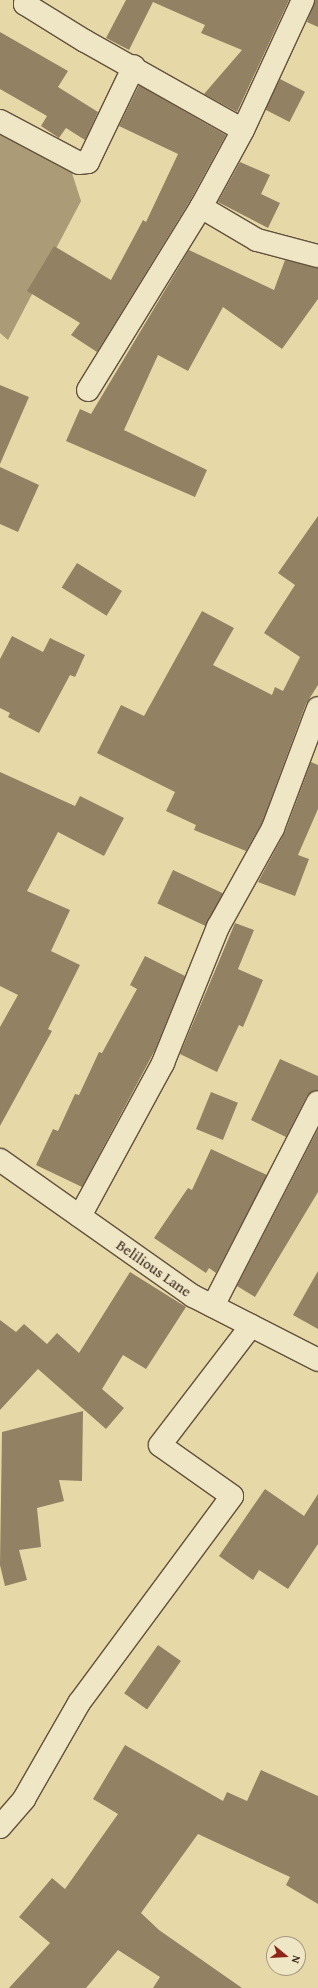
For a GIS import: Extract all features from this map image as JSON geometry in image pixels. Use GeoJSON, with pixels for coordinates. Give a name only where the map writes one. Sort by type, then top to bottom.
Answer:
{"type":"FeatureCollection","features":[{"type":"Feature","properties":{"kind":"street"},"geometry":{"type":"LineString","coordinates":[[88,390],[201,207],[243,130],[303,0]]}},
{"type":"Feature","properties":{"kind":"street"},"geometry":{"type":"LineString","coordinates":[[23,2],[243,130]]}},
{"type":"Feature","properties":{"kind":"street"},"geometry":{"type":"LineString","coordinates":[[0,120],[79,163],[88,162],[134,66]]}},
{"type":"Feature","properties":{"kind":"street"},"geometry":{"type":"LineString","coordinates":[[201,207],[257,240],[318,256]]}},
{"type":"Feature","properties":{"kind":"street"},"geometry":{"type":"LineString","coordinates":[[80,1216],[163,1063],[218,927],[273,828],[310,751],[318,708]]}},
{"type":"Feature","properties":{"kind":"street"},"geometry":{"type":"LineString","coordinates":[[213,1306],[318,1102]]}},
{"type":"Feature","properties":{"kind":"street","name":"Belilious Lane"},"geometry":{"type":"LineString","coordinates":[[0,1160],[213,1306],[318,1360]]}},
{"type":"Feature","properties":{"kind":"street"},"geometry":{"type":"LineString","coordinates":[[0,1827],[24,1799],[79,1702],[232,1496],[160,1445],[251,1326]]}},
{"type":"Feature","properties":{"kind":"shaded area"},"geometry":{"type":"Polygon","coordinates":[[[0,123],[71,170],[81,201],[8,340],[0,333],[0,123]]]}},
{"type":"Feature","properties":{"kind":"building"},"geometry":{"type":"Polygon","coordinates":[[[126,0],[289,0],[237,112],[204,94],[242,50],[201,33],[205,25],[153,2],[129,50],[106,38],[126,0]]]}},
{"type":"Feature","properties":{"kind":"building"},"geometry":{"type":"Polygon","coordinates":[[[315,0],[318,0],[318,27],[307,22],[315,0]]]}},
{"type":"Feature","properties":{"kind":"building"},"geometry":{"type":"Polygon","coordinates":[[[0,32],[68,71],[58,87],[98,112],[85,140],[66,128],[59,138],[41,126],[47,116],[0,89],[0,32]]]}},
{"type":"Feature","properties":{"kind":"building"},"geometry":{"type":"Polygon","coordinates":[[[280,79],[305,92],[290,122],[265,109],[280,79]]]}},
{"type":"Feature","properties":{"kind":"building"},"geometry":{"type":"Polygon","coordinates":[[[139,85],[226,135],[190,201],[97,352],[71,335],[80,323],[27,291],[54,246],[111,280],[143,220],[146,222],[178,154],[119,126],[139,85]]]}},
{"type":"Feature","properties":{"kind":"building"},"geometry":{"type":"Polygon","coordinates":[[[240,162],[270,175],[261,194],[280,203],[268,228],[218,202],[240,162]]]}},
{"type":"Feature","properties":{"kind":"building"},"geometry":{"type":"Polygon","coordinates":[[[189,250],[274,290],[285,260],[318,268],[318,299],[282,349],[223,307],[188,371],[158,355],[124,430],[207,470],[195,497],[66,441],[80,409],[91,414],[189,250]]]}},
{"type":"Feature","properties":{"kind":"building"},"geometry":{"type":"Polygon","coordinates":[[[0,385],[29,397],[0,464],[0,385]]]}},
{"type":"Feature","properties":{"kind":"building"},"geometry":{"type":"Polygon","coordinates":[[[0,467],[39,485],[18,532],[0,524],[0,467]]]}},
{"type":"Feature","properties":{"kind":"building"},"geometry":{"type":"Polygon","coordinates":[[[318,516],[318,685],[306,704],[262,823],[246,851],[194,830],[196,825],[166,811],[175,792],[97,753],[121,705],[144,716],[202,611],[234,628],[213,665],[272,695],[275,687],[283,691],[300,657],[264,633],[295,585],[278,573],[318,516]]]}},
{"type":"Feature","properties":{"kind":"building"},"geometry":{"type":"Polygon","coordinates":[[[77,563],[122,591],[107,616],[62,588],[77,563]]]}},
{"type":"Feature","properties":{"kind":"building"},"geometry":{"type":"Polygon","coordinates":[[[12,636],[43,652],[50,638],[85,655],[75,677],[70,675],[39,733],[8,717],[10,713],[0,708],[0,659],[12,636]]]}},
{"type":"Feature","properties":{"kind":"building"},"geometry":{"type":"Polygon","coordinates":[[[311,762],[318,765],[318,809],[298,855],[309,859],[295,896],[258,882],[285,832],[311,762]]]}},
{"type":"Feature","properties":{"kind":"building"},"geometry":{"type":"Polygon","coordinates":[[[0,772],[75,806],[80,796],[124,818],[104,856],[58,832],[27,891],[70,910],[51,951],[80,965],[48,1029],[52,1031],[0,1126],[0,1027],[18,995],[0,986],[0,772]]]}},
{"type":"Feature","properties":{"kind":"building"},"geometry":{"type":"Polygon","coordinates":[[[173,870],[223,893],[207,927],[157,904],[173,870]]]}},
{"type":"Feature","properties":{"kind":"building"},"geometry":{"type":"Polygon","coordinates":[[[235,923],[254,930],[238,969],[263,980],[243,1027],[239,1025],[217,1072],[180,1054],[235,923]]]}},
{"type":"Feature","properties":{"kind":"building"},"geometry":{"type":"Polygon","coordinates":[[[145,956],[185,976],[155,1050],[82,1187],[36,1165],[53,1129],[58,1131],[75,1094],[79,1095],[99,1052],[102,1053],[137,989],[130,985],[145,956]]]}},
{"type":"Feature","properties":{"kind":"building"},"geometry":{"type":"Polygon","coordinates":[[[280,1059],[318,1076],[318,1090],[307,1096],[286,1137],[251,1120],[280,1059]]]}},
{"type":"Feature","properties":{"kind":"building"},"geometry":{"type":"Polygon","coordinates":[[[211,1092],[238,1103],[223,1140],[196,1129],[211,1092]]]}},
{"type":"Feature","properties":{"kind":"building"},"geometry":{"type":"Polygon","coordinates":[[[318,1129],[318,1192],[255,1297],[237,1286],[318,1129]]]}},
{"type":"Feature","properties":{"kind":"building"},"geometry":{"type":"Polygon","coordinates":[[[211,1149],[267,1175],[216,1273],[209,1268],[206,1273],[154,1238],[188,1188],[192,1190],[211,1149]]]}},
{"type":"Feature","properties":{"kind":"building"},"geometry":{"type":"Polygon","coordinates":[[[318,1271],[318,1329],[293,1315],[318,1271]]]}},
{"type":"Feature","properties":{"kind":"building"},"geometry":{"type":"Polygon","coordinates":[[[130,1272],[186,1307],[146,1369],[123,1355],[102,1389],[124,1408],[106,1429],[38,1369],[0,1410],[0,1320],[16,1332],[24,1324],[47,1344],[57,1333],[79,1353],[130,1272]]]}},
{"type":"Feature","properties":{"kind":"building"},"geometry":{"type":"Polygon","coordinates":[[[83,1411],[82,1481],[59,1480],[64,1501],[37,1508],[41,1547],[19,1550],[27,1580],[5,1586],[0,1565],[2,1432],[83,1411]]]}},
{"type":"Feature","properties":{"kind":"building"},"geometry":{"type":"Polygon","coordinates":[[[265,1489],[304,1516],[318,1494],[318,1544],[288,1589],[259,1570],[253,1580],[219,1556],[265,1489]]]}},
{"type":"Feature","properties":{"kind":"building"},"geometry":{"type":"Polygon","coordinates":[[[158,1645],[181,1661],[147,1709],[124,1693],[158,1645]]]}},
{"type":"Feature","properties":{"kind":"building"},"geometry":{"type":"Polygon","coordinates":[[[125,1745],[223,1801],[227,1792],[247,1801],[261,1770],[318,1796],[318,1904],[286,1885],[290,1877],[198,1834],[141,1913],[159,1930],[242,1988],[153,1988],[160,1977],[118,1950],[86,1988],[9,1988],[50,1943],[19,1917],[52,1878],[65,1889],[118,1814],[93,1799],[125,1745]]]}}]}
